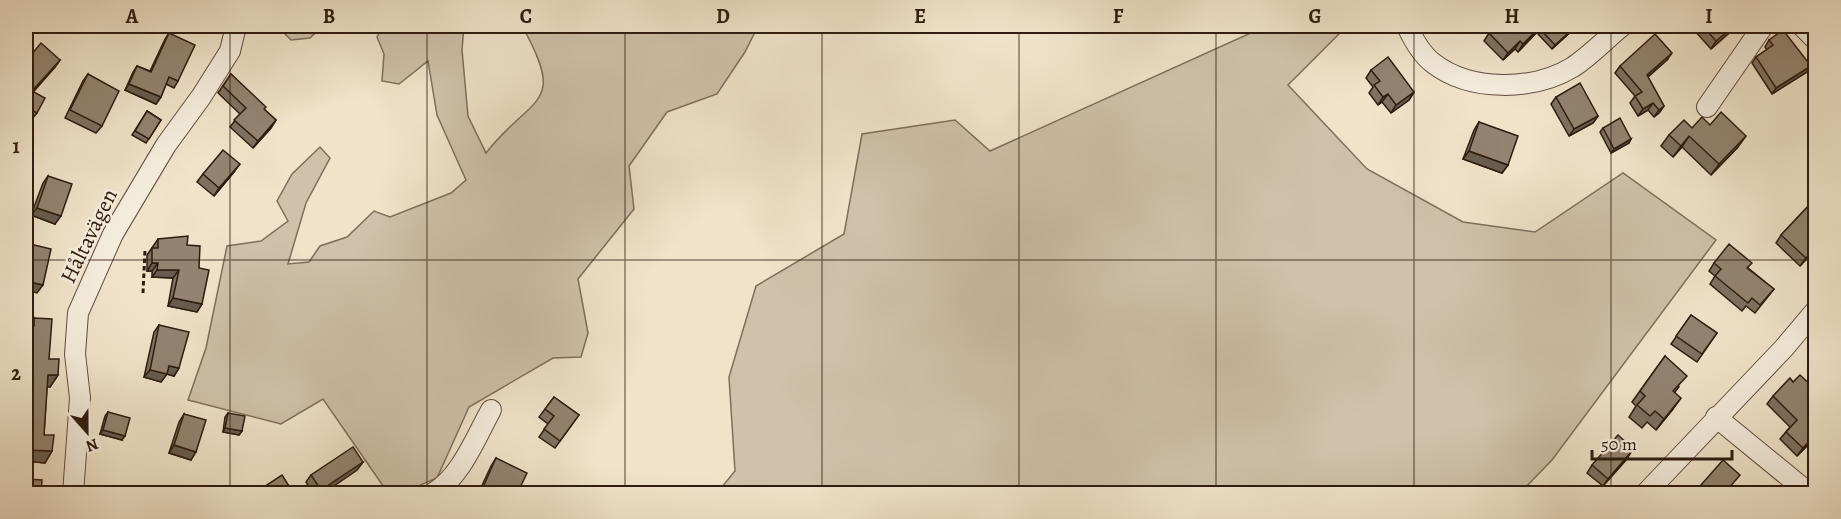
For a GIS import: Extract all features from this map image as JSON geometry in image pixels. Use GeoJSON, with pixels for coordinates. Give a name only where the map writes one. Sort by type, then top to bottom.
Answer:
{"type":"FeatureCollection","features":[{"type":"Feature","properties":{"kind":"street","name":"Håltavägen"},"geometry":{"type":"LineString","coordinates":[[73,494],[80,398],[75,354],[78,313],[113,234],[166,145],[201,98],[230,51],[236,26]]}},
{"type":"Feature","properties":{"kind":"street"},"geometry":{"type":"LineString","coordinates":[[1407,26],[1419,48],[1433,63],[1463,78],[1508,86],[1537,81],[1571,68],[1622,26]]}},
{"type":"Feature","properties":{"kind":"street"},"geometry":{"type":"LineString","coordinates":[[1707,107],[1763,26]]}},
{"type":"Feature","properties":{"kind":"street"},"geometry":{"type":"LineString","coordinates":[[1802,26],[1815,40]]}},
{"type":"Feature","properties":{"kind":"street"},"geometry":{"type":"LineString","coordinates":[[1645,494],[1784,348],[1815,310]]}},
{"type":"Feature","properties":{"kind":"street"},"geometry":{"type":"LineString","coordinates":[[432,494],[448,482],[458,470],[490,410]]}},
{"type":"Feature","properties":{"kind":"street"},"geometry":{"type":"LineString","coordinates":[[1716,417],[1810,494]]}},
{"type":"Feature","properties":{"kind":"path"},"geometry":{"type":"LineString","coordinates":[[142,293],[145,250]]}},
{"type":"Feature","properties":{"kind":"shaded area"},"geometry":{"type":"Polygon","coordinates":[[[277,26],[322,26],[310,38],[291,40],[277,26]]]}},
{"type":"Feature","properties":{"kind":"shaded area"},"geometry":{"type":"Polygon","coordinates":[[[383,26],[464,26],[462,50],[468,116],[486,153],[530,109],[543,87],[542,72],[536,53],[522,26],[758,26],[745,52],[717,94],[667,112],[629,166],[634,209],[578,279],[588,333],[581,357],[553,358],[469,407],[437,478],[402,493],[388,493],[323,399],[281,424],[188,400],[206,348],[227,246],[261,241],[288,221],[277,201],[292,174],[320,147],[330,158],[306,203],[288,264],[309,262],[320,246],[347,237],[374,211],[390,217],[451,193],[466,180],[437,115],[428,61],[399,84],[382,81],[384,54],[377,37],[383,26]]]}},
{"type":"Feature","properties":{"kind":"shaded area"},"geometry":{"type":"Polygon","coordinates":[[[1266,26],[1352,26],[1344,29],[1288,85],[1367,169],[1463,222],[1535,232],[1623,173],[1716,240],[1552,460],[1520,493],[717,493],[735,471],[729,377],[756,286],[844,234],[862,134],[955,120],[990,151],[1266,26]]]}},
{"type":"Feature","properties":{"kind":"building"},"geometry":{"type":"Polygon","coordinates":[[[1497,26],[1541,26],[1523,44],[1520,41],[1508,53],[1489,33],[1497,26]]]}},
{"type":"Feature","properties":{"kind":"building"},"geometry":{"type":"Polygon","coordinates":[[[1546,26],[1576,26],[1555,45],[1541,30],[1546,26]]]}},
{"type":"Feature","properties":{"kind":"building"},"geometry":{"type":"Polygon","coordinates":[[[1703,26],[1734,26],[1716,41],[1703,26]]]}},
{"type":"Feature","properties":{"kind":"building"},"geometry":{"type":"Polygon","coordinates":[[[1783,30],[1811,66],[1776,88],[1756,57],[1773,45],[1769,40],[1783,30]]]}},
{"type":"Feature","properties":{"kind":"building"},"geometry":{"type":"Polygon","coordinates":[[[169,33],[195,45],[178,81],[169,77],[161,97],[129,84],[137,66],[151,72],[169,33]]]}},
{"type":"Feature","properties":{"kind":"building"},"geometry":{"type":"Polygon","coordinates":[[[1655,34],[1672,53],[1647,75],[1664,106],[1659,110],[1653,103],[1643,109],[1635,96],[1642,92],[1620,66],[1655,34]]]}},
{"type":"Feature","properties":{"kind":"building"},"geometry":{"type":"Polygon","coordinates":[[[41,43],[60,60],[32,91],[45,98],[37,113],[26,107],[26,61],[41,43]]]}},
{"type":"Feature","properties":{"kind":"building"},"geometry":{"type":"Polygon","coordinates":[[[1388,57],[1414,92],[1396,105],[1388,94],[1383,97],[1374,85],[1380,81],[1371,70],[1388,57]]]}},
{"type":"Feature","properties":{"kind":"building"},"geometry":{"type":"Polygon","coordinates":[[[88,74],[119,91],[102,126],[70,110],[88,74]]]}},
{"type":"Feature","properties":{"kind":"building"},"geometry":{"type":"Polygon","coordinates":[[[231,74],[266,107],[264,109],[276,120],[258,141],[234,120],[246,108],[223,86],[231,74]]]}},
{"type":"Feature","properties":{"kind":"building"},"geometry":{"type":"Polygon","coordinates":[[[1580,83],[1598,116],[1574,129],[1556,97],[1580,83]]]}},
{"type":"Feature","properties":{"kind":"building"},"geometry":{"type":"Polygon","coordinates":[[[147,111],[161,120],[149,139],[135,131],[147,111]]]}},
{"type":"Feature","properties":{"kind":"building"},"geometry":{"type":"Polygon","coordinates":[[[1721,112],[1746,136],[1719,164],[1689,136],[1681,146],[1669,135],[1684,120],[1692,128],[1702,117],[1710,125],[1721,112]]]}},
{"type":"Feature","properties":{"kind":"building"},"geometry":{"type":"Polygon","coordinates":[[[1620,118],[1631,139],[1614,149],[1603,128],[1620,118]]]}},
{"type":"Feature","properties":{"kind":"building"},"geometry":{"type":"Polygon","coordinates":[[[1479,122],[1518,136],[1508,165],[1469,151],[1479,122]]]}},
{"type":"Feature","properties":{"kind":"building"},"geometry":{"type":"Polygon","coordinates":[[[223,150],[240,164],[219,188],[203,174],[223,150]]]}},
{"type":"Feature","properties":{"kind":"building"},"geometry":{"type":"Polygon","coordinates":[[[48,176],[72,184],[61,216],[37,208],[48,176]]]}},
{"type":"Feature","properties":{"kind":"building"},"geometry":{"type":"Polygon","coordinates":[[[1815,199],[1815,248],[1806,258],[1781,235],[1815,199]]]}},
{"type":"Feature","properties":{"kind":"building"},"geometry":{"type":"Polygon","coordinates":[[[188,236],[187,245],[200,246],[199,268],[209,270],[202,304],[173,298],[179,270],[157,270],[158,263],[152,263],[152,248],[158,248],[158,239],[188,236]]]}},
{"type":"Feature","properties":{"kind":"building"},"geometry":{"type":"Polygon","coordinates":[[[26,243],[51,249],[43,285],[26,281],[26,243]]]}},
{"type":"Feature","properties":{"kind":"building"},"geometry":{"type":"Polygon","coordinates":[[[1729,244],[1752,263],[1747,268],[1774,289],[1760,305],[1752,298],[1748,303],[1715,276],[1721,269],[1714,263],[1729,244]]]}},
{"type":"Feature","properties":{"kind":"building"},"geometry":{"type":"Polygon","coordinates":[[[1691,315],[1717,333],[1702,354],[1676,336],[1691,315]]]}},
{"type":"Feature","properties":{"kind":"building"},"geometry":{"type":"Polygon","coordinates":[[[34,318],[52,319],[49,359],[59,359],[58,375],[48,375],[44,435],[54,435],[52,451],[27,450],[26,402],[31,394],[33,362],[26,361],[26,325],[34,326],[34,318]]]}},
{"type":"Feature","properties":{"kind":"building"},"geometry":{"type":"Polygon","coordinates":[[[159,325],[189,332],[179,368],[169,366],[167,374],[150,370],[159,325]]]}},
{"type":"Feature","properties":{"kind":"building"},"geometry":{"type":"Polygon","coordinates":[[[1665,356],[1687,376],[1673,391],[1681,398],[1664,419],[1655,411],[1650,416],[1637,405],[1645,396],[1640,391],[1665,356]]]}},
{"type":"Feature","properties":{"kind":"building"},"geometry":{"type":"Polygon","coordinates":[[[1800,375],[1815,389],[1815,421],[1811,426],[1815,435],[1803,448],[1786,432],[1797,420],[1773,396],[1790,378],[1793,382],[1800,375]]]}},
{"type":"Feature","properties":{"kind":"building"},"geometry":{"type":"Polygon","coordinates":[[[554,397],[579,415],[560,441],[544,429],[554,416],[545,409],[554,397]]]}},
{"type":"Feature","properties":{"kind":"building"},"geometry":{"type":"Polygon","coordinates":[[[108,412],[130,418],[125,436],[103,430],[108,412]]]}},
{"type":"Feature","properties":{"kind":"building"},"geometry":{"type":"Polygon","coordinates":[[[228,413],[245,416],[242,431],[225,428],[228,413]]]}},
{"type":"Feature","properties":{"kind":"building"},"geometry":{"type":"Polygon","coordinates":[[[184,414],[206,420],[196,452],[174,445],[184,414]]]}},
{"type":"Feature","properties":{"kind":"building"},"geometry":{"type":"Polygon","coordinates":[[[1618,435],[1629,445],[1626,448],[1631,452],[1608,479],[1592,465],[1618,435]]]}},
{"type":"Feature","properties":{"kind":"building"},"geometry":{"type":"Polygon","coordinates":[[[353,447],[363,462],[321,490],[311,475],[353,447]]]}},
{"type":"Feature","properties":{"kind":"building"},"geometry":{"type":"Polygon","coordinates":[[[496,458],[527,473],[517,494],[480,494],[496,458]]]}},
{"type":"Feature","properties":{"kind":"building"},"geometry":{"type":"Polygon","coordinates":[[[1723,460],[1740,475],[1724,494],[1693,494],[1723,460]]]}},
{"type":"Feature","properties":{"kind":"building"},"geometry":{"type":"Polygon","coordinates":[[[282,475],[294,494],[253,494],[282,475]]]}},
{"type":"Feature","properties":{"kind":"building"},"geometry":{"type":"Polygon","coordinates":[[[26,479],[42,480],[41,494],[26,494],[26,479]]]}}]}
